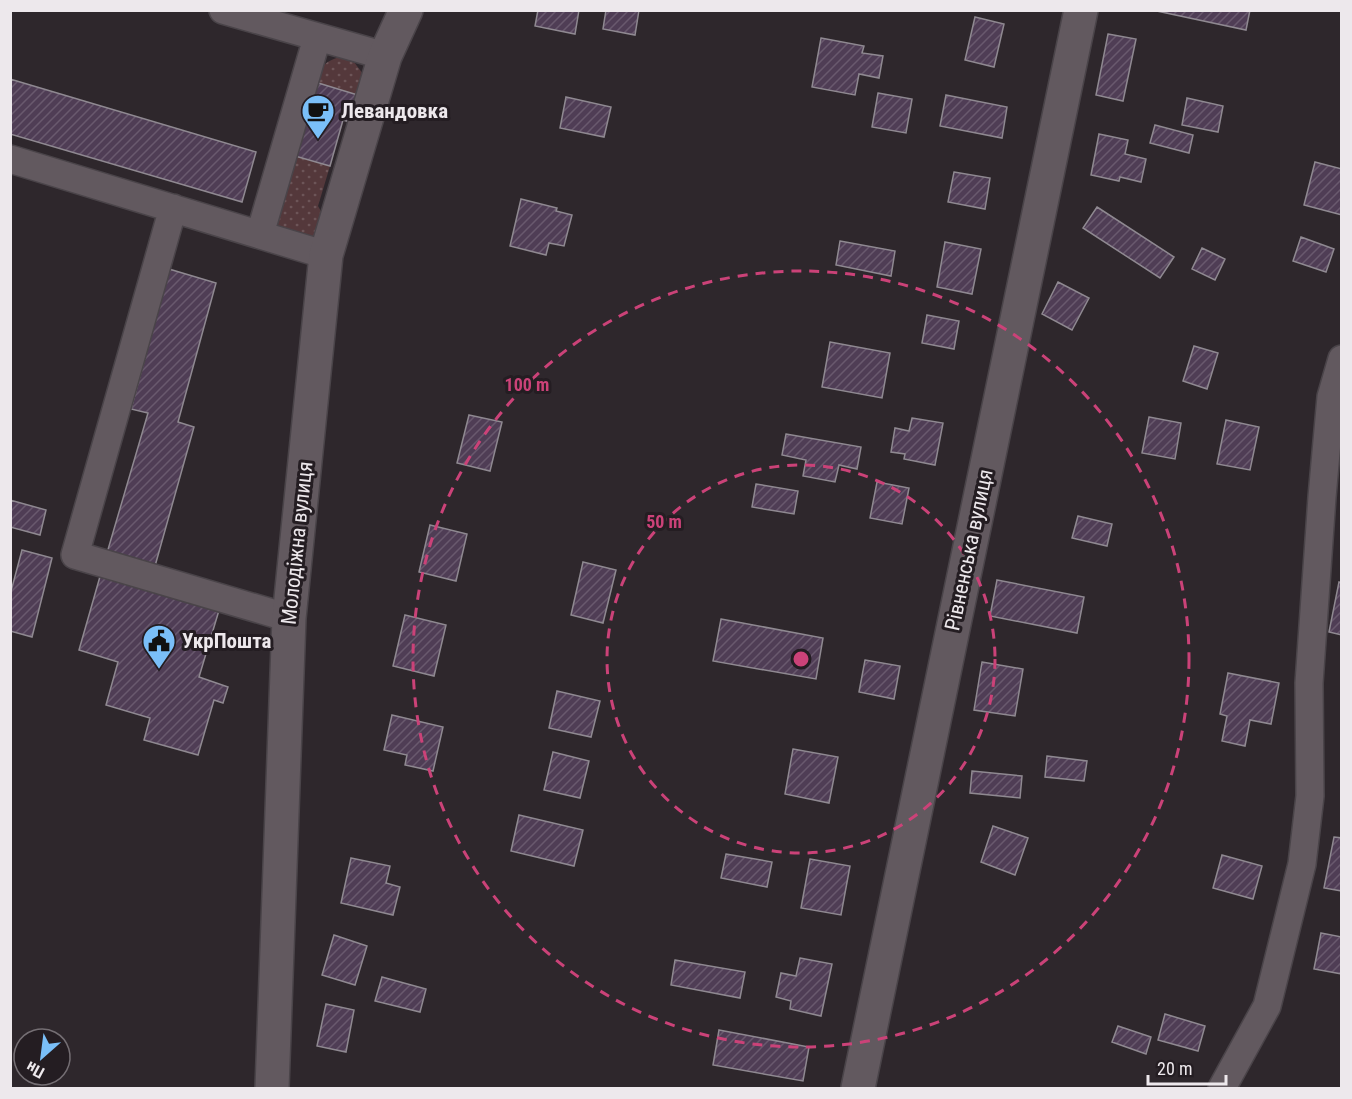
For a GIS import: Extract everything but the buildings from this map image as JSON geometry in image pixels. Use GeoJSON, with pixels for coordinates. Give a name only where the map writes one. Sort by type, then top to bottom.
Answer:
{"type":"FeatureCollection","features":[{"type":"Feature","properties":{"kind":"street"},"geometry":{"type":"LineString","coordinates":[[222,10],[385,57]]}},
{"type":"Feature","properties":{"kind":"street","name":"Молодіжна вулиця"},"geometry":{"type":"LineString","coordinates":[[272,1089],[289,618],[326,255],[385,57],[406,10]]}},
{"type":"Feature","properties":{"kind":"street","name":"Рівненська вулиця"},"geometry":{"type":"LineString","coordinates":[[858,1089],[1081,10]]}},
{"type":"Feature","properties":{"kind":"street"},"geometry":{"type":"LineString","coordinates":[[260,234],[317,38]]}},
{"type":"Feature","properties":{"kind":"street"},"geometry":{"type":"LineString","coordinates":[[10,159],[326,255]]}},
{"type":"Feature","properties":{"kind":"street"},"geometry":{"type":"LineString","coordinates":[[173,208],[75,555],[289,618]]}},
{"type":"Feature","properties":{"kind":"street"},"geometry":{"type":"LineString","coordinates":[[1222,1089],[1267,1006],[1302,864],[1310,796],[1310,683],[1322,497],[1331,397],[1341,359]]}},
{"type":"Feature","properties":{"kind":"shaded area"},"geometry":{"type":"Polygon","coordinates":[[[339,57],[354,62],[363,74],[361,96],[315,82],[323,66],[339,57]]]}},
{"type":"Feature","properties":{"kind":"shaded area"},"geometry":{"type":"Polygon","coordinates":[[[295,156],[330,166],[318,206],[323,215],[317,236],[296,236],[286,233],[277,226],[277,218],[295,156]]]}},
{"type":"Feature","properties":{"kind":"place","name":"Левандовка"},"geometry":{"type":"Point","coordinates":[318,140]}},
{"type":"Feature","properties":{"kind":"place","name":"УкрПошта"},"geometry":{"type":"Point","coordinates":[159,670]}}]}
